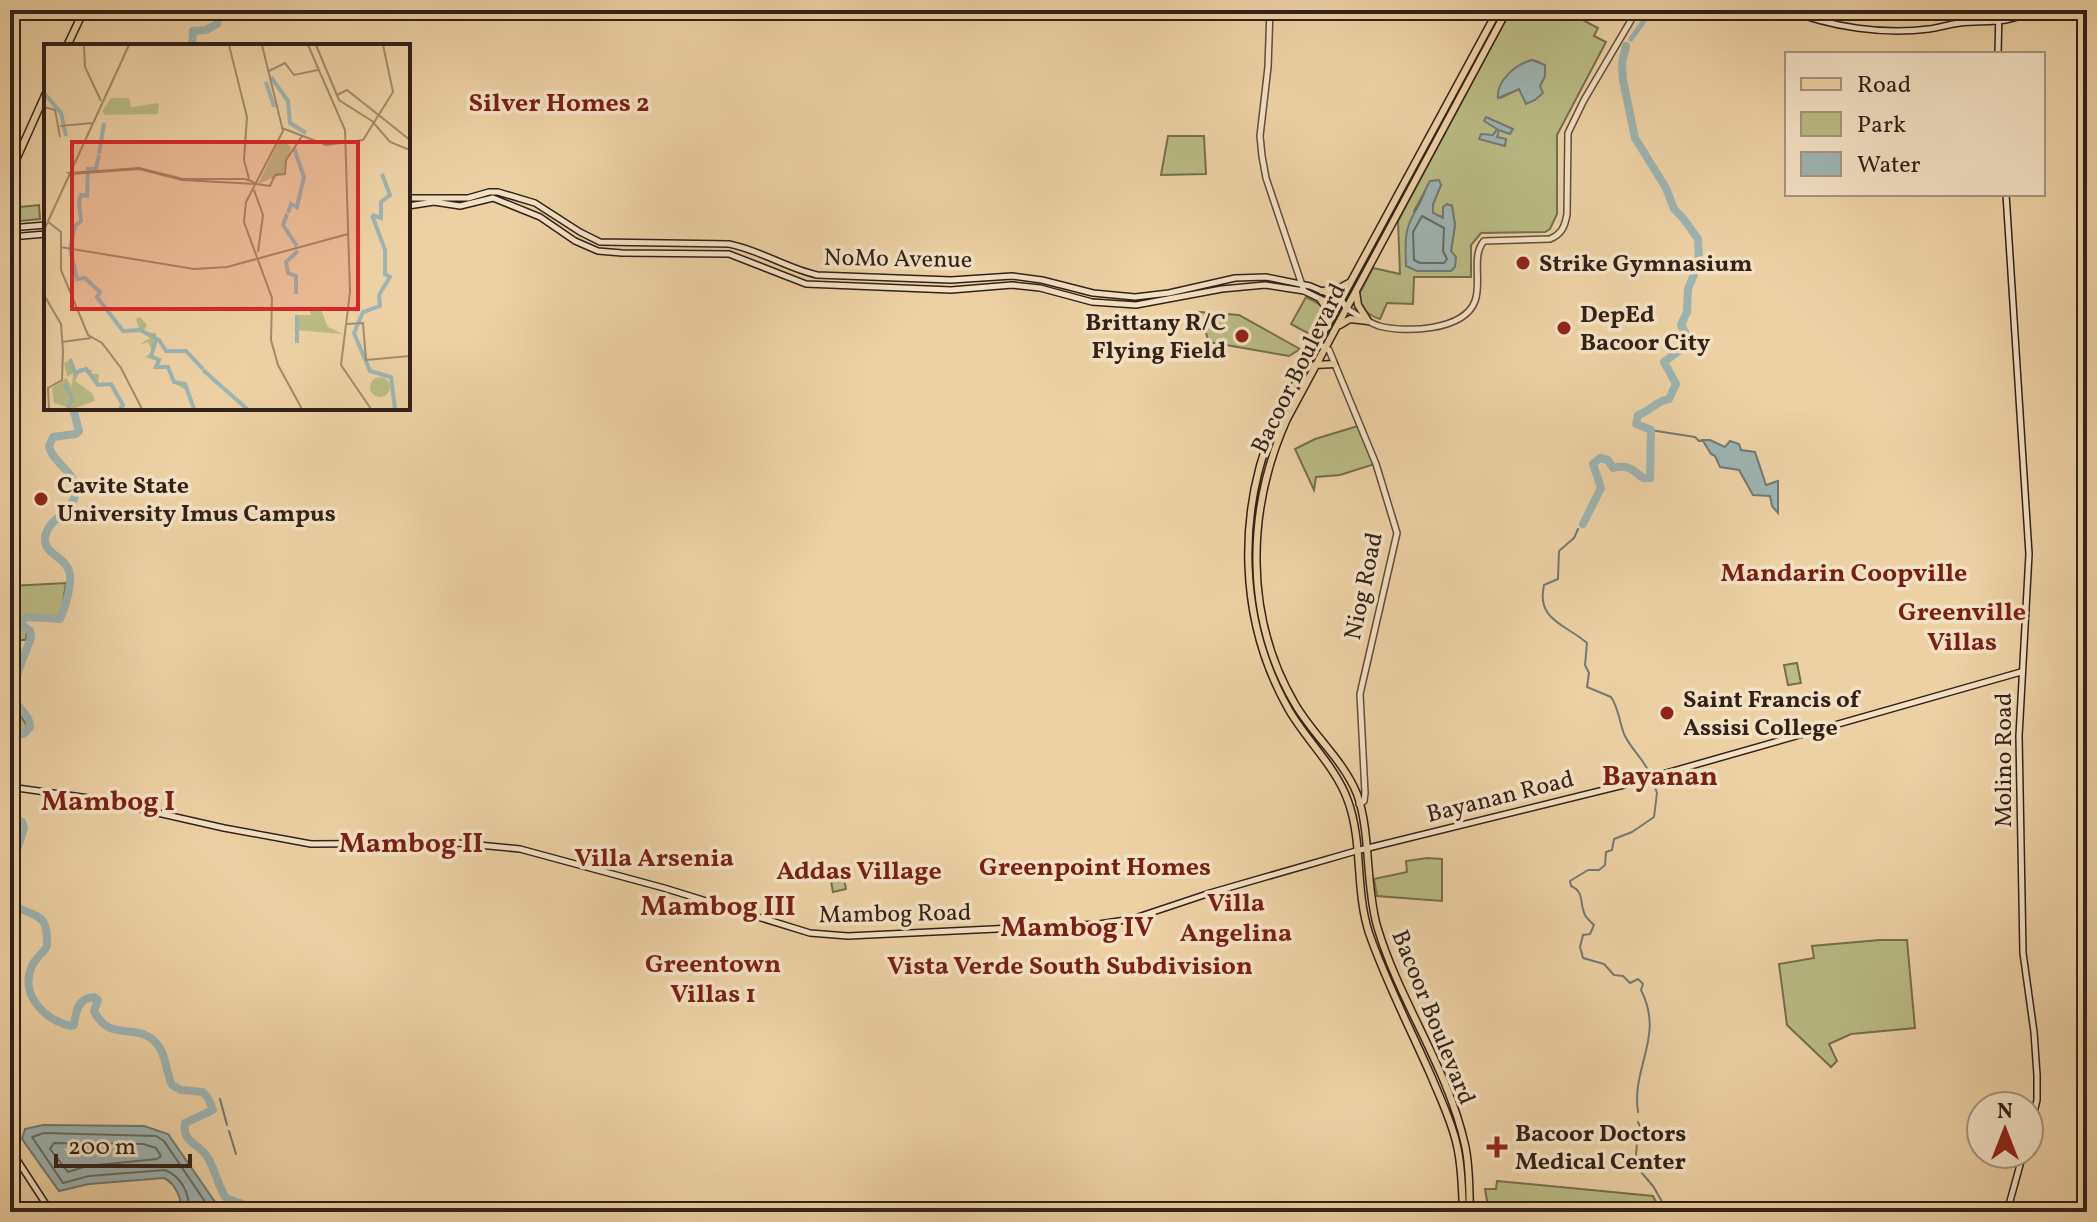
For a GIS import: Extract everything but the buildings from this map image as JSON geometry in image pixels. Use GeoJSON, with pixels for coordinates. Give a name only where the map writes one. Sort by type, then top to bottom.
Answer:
{"type":"FeatureCollection","features":[{"type":"Feature","properties":{"kind":"main road"},"geometry":{"type":"LineString","coordinates":[[68,44],[84,10]]}},
{"type":"Feature","properties":{"kind":"main road"},"geometry":{"type":"LineString","coordinates":[[1270,10],[1268,67],[1260,136],[1262,156],[1266,178],[1304,291]]}},
{"type":"Feature","properties":{"kind":"main road","name":"Bacoor Boulevard"},"geometry":{"type":"LineString","coordinates":[[1463,1212],[1461,1165],[1455,1138],[1370,933],[1360,898],[1348,800],[1277,686],[1255,620],[1248,547],[1261,476],[1277,418],[1498,10]]}},
{"type":"Feature","properties":{"kind":"main road","name":"Bacoor Boulevard"},"geometry":{"type":"LineString","coordinates":[[1470,1212],[1468,1164],[1461,1131],[1378,930],[1369,897],[1359,804],[1352,783],[1288,692],[1273,656],[1258,588],[1256,547],[1261,476],[1287,419],[1507,10]]}},
{"type":"Feature","properties":{"kind":"main road","name":"NoMo Avenue"},"geometry":{"type":"LineString","coordinates":[[410,198],[468,198],[498,192],[535,203],[600,242],[729,244],[817,275],[951,280],[1012,276],[1093,293],[1135,297],[1249,276],[1301,283],[1336,307],[1346,308],[1368,321],[1392,328],[1437,326],[1455,322],[1469,311],[1476,299],[1481,243],[1488,239],[1550,239],[1557,236],[1567,214],[1568,133],[1637,10]]}},
{"type":"Feature","properties":{"kind":"main road"},"geometry":{"type":"LineString","coordinates":[[1788,10],[1835,24],[1887,30],[1931,29],[1965,22],[1999,22],[2016,19],[2032,10]]}},
{"type":"Feature","properties":{"kind":"main road"},"geometry":{"type":"LineString","coordinates":[[1998,52],[1999,10]]}},
{"type":"Feature","properties":{"kind":"main road"},"geometry":{"type":"LineString","coordinates":[[10,179],[44,97]]}},
{"type":"Feature","properties":{"kind":"main road"},"geometry":{"type":"LineString","coordinates":[[10,166],[16,160]]}},
{"type":"Feature","properties":{"kind":"main road","name":"Molino Road"},"geometry":{"type":"LineString","coordinates":[[2006,196],[2029,554],[2021,672],[2019,772],[2023,953],[2034,1032],[2037,1090]]}},
{"type":"Feature","properties":{"kind":"main road","name":"NoMo Avenue"},"geometry":{"type":"LineString","coordinates":[[410,206],[434,202],[460,206],[493,198],[540,217],[575,241],[598,251],[729,254],[806,284],[951,290],[1012,285],[1040,288],[1092,302],[1136,305],[1250,285],[1279,286],[1341,299]]}},
{"type":"Feature","properties":{"kind":"main road"},"geometry":{"type":"LineString","coordinates":[[10,228],[44,225]]}},
{"type":"Feature","properties":{"kind":"main road"},"geometry":{"type":"LineString","coordinates":[[10,237],[44,234]]}},
{"type":"Feature","properties":{"kind":"main road"},"geometry":{"type":"LineString","coordinates":[[1012,276],[1012,285]]}},
{"type":"Feature","properties":{"kind":"main road"},"geometry":{"type":"LineString","coordinates":[[1329,320],[1322,296],[1349,283]]}},
{"type":"Feature","properties":{"kind":"main road"},"geometry":{"type":"LineString","coordinates":[[1356,291],[1358,305],[1368,321]]}},
{"type":"Feature","properties":{"kind":"main road"},"geometry":{"type":"LineString","coordinates":[[1341,299],[1346,308]]}},
{"type":"Feature","properties":{"kind":"main road"},"geometry":{"type":"LineString","coordinates":[[1334,330],[1346,321],[1368,321]]}},
{"type":"Feature","properties":{"kind":"main road"},"geometry":{"type":"LineString","coordinates":[[1317,343],[1325,347]]}},
{"type":"Feature","properties":{"kind":"main road","name":"Niog Road"},"geometry":{"type":"LineString","coordinates":[[1325,347],[1329,350],[1376,464],[1397,533],[1360,694],[1365,793],[1364,801],[1359,804]]}},
{"type":"Feature","properties":{"kind":"main road"},"geometry":{"type":"LineString","coordinates":[[1315,365],[1334,364]]}},
{"type":"Feature","properties":{"kind":"main road","name":"Bayanan Road"},"geometry":{"type":"LineString","coordinates":[[1356,851],[1624,785],[2021,672]]}},
{"type":"Feature","properties":{"kind":"main road"},"geometry":{"type":"LineString","coordinates":[[1318,752],[1325,747]]}},
{"type":"Feature","properties":{"kind":"main road","name":"Mambog Road"},"geometry":{"type":"LineString","coordinates":[[10,787],[96,799],[311,844],[457,843],[520,849],[664,888],[810,933],[848,936],[1114,923],[1356,851]]}},
{"type":"Feature","properties":{"kind":"main road"},"geometry":{"type":"LineString","coordinates":[[10,1149],[51,1212]]}},
{"type":"Feature","properties":{"kind":"main road"},"geometry":{"type":"LineString","coordinates":[[2007,1212],[2019,1170]]}},
{"type":"Feature","properties":{"kind":"green space"},"geometry":{"type":"Polygon","coordinates":[[[1511,10],[1564,10],[1598,28],[1594,36],[1606,42],[1557,135],[1557,214],[1550,229],[1545,232],[1481,233],[1471,245],[1471,277],[1414,277],[1413,304],[1387,303],[1380,319],[1366,311],[1357,298],[1373,268],[1400,274],[1398,221],[1511,10]],[[1532,60],[1517,70],[1502,97],[1519,89],[1522,91],[1540,86],[1545,76],[1539,62],[1532,60]],[[1430,182],[1414,211],[1451,251],[1455,225],[1452,206],[1444,218],[1433,213],[1433,204],[1441,185],[1430,182]]]}},
{"type":"Feature","properties":{"kind":"green space"},"geometry":{"type":"Polygon","coordinates":[[[1168,136],[1204,136],[1206,174],[1161,175],[1168,136]]]}},
{"type":"Feature","properties":{"kind":"green space"},"geometry":{"type":"Polygon","coordinates":[[[39,205],[40,219],[10,222],[10,208],[39,205]]]}},
{"type":"Feature","properties":{"kind":"green space"},"geometry":{"type":"Polygon","coordinates":[[[1306,297],[1321,305],[1324,314],[1313,336],[1291,324],[1306,297]]]}},
{"type":"Feature","properties":{"kind":"green space","name":"Brittany R/C Flying Field"},"geometry":{"type":"Polygon","coordinates":[[[1199,312],[1239,315],[1300,349],[1289,356],[1209,342],[1199,312]]]}},
{"type":"Feature","properties":{"kind":"green space"},"geometry":{"type":"Polygon","coordinates":[[[1358,426],[1375,464],[1340,475],[1316,477],[1314,490],[1295,449],[1315,439],[1358,426]]]}},
{"type":"Feature","properties":{"kind":"green space"},"geometry":{"type":"Polygon","coordinates":[[[66,583],[61,616],[23,617],[20,625],[27,631],[26,640],[10,640],[10,586],[66,583]]]}},
{"type":"Feature","properties":{"kind":"green space"},"geometry":{"type":"Polygon","coordinates":[[[1797,663],[1801,683],[1788,685],[1784,665],[1797,663]]]}},
{"type":"Feature","properties":{"kind":"green space"},"geometry":{"type":"Polygon","coordinates":[[[10,707],[16,707],[27,726],[24,731],[10,736],[10,707]]]}},
{"type":"Feature","properties":{"kind":"green space"},"geometry":{"type":"Polygon","coordinates":[[[1442,859],[1442,901],[1377,896],[1374,879],[1407,872],[1406,861],[1442,859]]]}},
{"type":"Feature","properties":{"kind":"green space"},"geometry":{"type":"Polygon","coordinates":[[[842,869],[846,889],[833,892],[829,871],[842,869]]]}},
{"type":"Feature","properties":{"kind":"green space"},"geometry":{"type":"Polygon","coordinates":[[[1907,940],[1915,1028],[1851,1034],[1829,1044],[1837,1061],[1831,1067],[1787,1025],[1779,964],[1814,958],[1812,946],[1907,940]]]}},
{"type":"Feature","properties":{"kind":"green space"},"geometry":{"type":"Polygon","coordinates":[[[1497,1181],[1653,1196],[1661,1212],[1489,1212],[1485,1189],[1496,1189],[1497,1181]]]}},
{"type":"Feature","properties":{"kind":"water"},"geometry":{"type":"Polygon","coordinates":[[[1532,60],[1545,65],[1545,76],[1540,86],[1543,93],[1526,104],[1519,89],[1498,98],[1500,85],[1508,74],[1532,60]]]}},
{"type":"Feature","properties":{"kind":"water"},"geometry":{"type":"Polygon","coordinates":[[[1486,117],[1513,129],[1510,134],[1499,130],[1497,137],[1506,139],[1505,146],[1479,139],[1481,134],[1493,135],[1497,129],[1484,121],[1486,117]]]}},
{"type":"Feature","properties":{"kind":"water"},"geometry":{"type":"Polygon","coordinates":[[[1439,180],[1441,185],[1433,204],[1433,213],[1443,218],[1443,207],[1447,204],[1452,206],[1455,225],[1451,251],[1456,257],[1455,267],[1451,271],[1417,271],[1406,266],[1408,227],[1430,181],[1439,180]]]}},
{"type":"Feature","properties":{"kind":"water"},"geometry":{"type":"Polygon","coordinates":[[[1702,440],[1725,447],[1730,441],[1739,444],[1741,450],[1755,452],[1766,485],[1778,481],[1778,513],[1772,506],[1770,496],[1753,495],[1739,470],[1720,467],[1703,441],[1699,441],[1702,440]]]}},
{"type":"Feature","properties":{"kind":"water"},"geometry":{"type":"Polygon","coordinates":[[[43,1125],[144,1126],[168,1134],[222,1212],[181,1212],[177,1192],[164,1178],[89,1184],[59,1191],[22,1139],[25,1129],[43,1125]]]}},
{"type":"Feature","properties":{"kind":"waterway"},"geometry":{"type":"LineString","coordinates":[[192,44],[193,31],[206,30],[217,24],[220,10]]}},
{"type":"Feature","properties":{"kind":"waterway"},"geometry":{"type":"LineString","coordinates":[[1631,39],[1652,10]]}},
{"type":"Feature","properties":{"kind":"waterway"},"geometry":{"type":"LineString","coordinates":[[1583,524],[1601,488],[1593,464],[1600,458],[1608,460],[1613,468],[1626,467],[1643,478],[1650,478],[1651,430],[1636,424],[1638,415],[1669,399],[1676,384],[1664,362],[1684,347],[1687,336],[1681,325],[1687,312],[1688,289],[1699,262],[1698,239],[1674,209],[1666,188],[1635,138],[1623,80],[1622,63],[1626,46]]}},
{"type":"Feature","properties":{"kind":"waterway"},"geometry":{"type":"LineString","coordinates":[[10,738],[25,733],[30,727],[15,697],[18,671],[31,637],[22,620],[28,617],[60,619],[69,589],[67,566],[51,552],[45,538],[51,525],[68,508],[75,495],[73,481],[49,446],[53,437],[79,431],[74,410]]}},
{"type":"Feature","properties":{"kind":"waterway"},"geometry":{"type":"LineString","coordinates":[[1650,430],[1695,437],[1699,441]]}},
{"type":"Feature","properties":{"kind":"waterway"},"geometry":{"type":"LineString","coordinates":[[1578,529],[1574,538],[1559,551],[1558,579],[1544,585],[1544,606],[1554,620],[1587,643],[1587,687],[1611,697],[1627,739],[1649,772]]}},
{"type":"Feature","properties":{"kind":"waterway"},"geometry":{"type":"LineString","coordinates":[[1638,1112],[1639,1081],[1650,1023],[1641,990],[1643,984],[1638,979],[1630,983],[1623,976],[1614,975],[1604,964],[1583,958],[1580,947],[1583,935],[1590,934],[1594,925],[1585,915],[1580,895],[1570,881],[1588,870],[1599,870],[1605,865],[1606,852],[1612,850],[1614,839],[1632,832],[1654,817],[1657,793],[1652,779]]}},
{"type":"Feature","properties":{"kind":"waterway"},"geometry":{"type":"LineString","coordinates":[[10,815],[22,822],[24,828],[10,872]]}},
{"type":"Feature","properties":{"kind":"waterway"},"geometry":{"type":"LineString","coordinates":[[10,903],[39,917],[45,926],[47,946],[33,963],[29,977],[29,987],[37,1005],[52,1018],[71,1026],[81,1003],[94,997],[98,1000],[94,1011],[108,1027],[150,1037],[162,1053],[172,1085],[181,1090],[203,1092],[208,1098],[213,1110],[185,1123],[186,1134],[209,1160],[226,1198],[245,1205],[250,1212]]}},
{"type":"Feature","properties":{"kind":"waterway"},"geometry":{"type":"LineString","coordinates":[[220,1099],[227,1125]]}},
{"type":"Feature","properties":{"kind":"waterway"},"geometry":{"type":"LineString","coordinates":[[1638,1122],[1644,1135],[1637,1143],[1635,1165],[1653,1186],[1668,1212]]}},
{"type":"Feature","properties":{"kind":"waterway"},"geometry":{"type":"LineString","coordinates":[[229,1131],[236,1154]]}},
{"type":"Feature","properties":{"kind":"place","name":"Strike Gymnasium"},"geometry":{"type":"Point","coordinates":[1523,263]}},
{"type":"Feature","properties":{"kind":"place","name":"DepEd Bacoor City"},"geometry":{"type":"Point","coordinates":[1564,328]}},
{"type":"Feature","properties":{"kind":"place","name":"Brittany R/C Flying Field"},"geometry":{"type":"Point","coordinates":[1242,336]}},
{"type":"Feature","properties":{"kind":"place","name":"Cavite State University Imus Campus"},"geometry":{"type":"Point","coordinates":[41,499]}},
{"type":"Feature","properties":{"kind":"place","name":"Saint Francis of Assisi College"},"geometry":{"type":"Point","coordinates":[1667,713]}},
{"type":"Feature","properties":{"kind":"place","name":"Bacoor Doctors Medical Center"},"geometry":{"type":"Point","coordinates":[1497,1147]}},
{"type":"Feature","properties":{"kind":"district","name":"Silver Homes 2"},"geometry":{"type":"Point","coordinates":[559,102]}},
{"type":"Feature","properties":{"kind":"district","name":"Mandarin Coopville"},"geometry":{"type":"Point","coordinates":[1844,572]}},
{"type":"Feature","properties":{"kind":"district","name":"Greenville Villas"},"geometry":{"type":"Point","coordinates":[1962,626]}},
{"type":"Feature","properties":{"kind":"district","name":"Bayanan"},"geometry":{"type":"Point","coordinates":[1660,775]}},
{"type":"Feature","properties":{"kind":"district","name":"Mambog I"},"geometry":{"type":"Point","coordinates":[108,800]}},
{"type":"Feature","properties":{"kind":"district","name":"Mambog II"},"geometry":{"type":"Point","coordinates":[411,842]}},
{"type":"Feature","properties":{"kind":"district","name":"Villa Arsenia"},"geometry":{"type":"Point","coordinates":[654,857]}},
{"type":"Feature","properties":{"kind":"district","name":"Greenpoint Homes"},"geometry":{"type":"Point","coordinates":[1095,866]}},
{"type":"Feature","properties":{"kind":"district","name":"Addas Village"},"geometry":{"type":"Point","coordinates":[859,870]}},
{"type":"Feature","properties":{"kind":"district","name":"Mambog III"},"geometry":{"type":"Point","coordinates":[718,905]}},
{"type":"Feature","properties":{"kind":"district","name":"Villa Angelina"},"geometry":{"type":"Point","coordinates":[1236,917]}},
{"type":"Feature","properties":{"kind":"district","name":"Mambog IV"},"geometry":{"type":"Point","coordinates":[1077,926]}},
{"type":"Feature","properties":{"kind":"district","name":"Vista Verde South Subdivision"},"geometry":{"type":"Point","coordinates":[1070,965]}},
{"type":"Feature","properties":{"kind":"district","name":"Greentown Villas 1"},"geometry":{"type":"Point","coordinates":[713,978]}}]}
